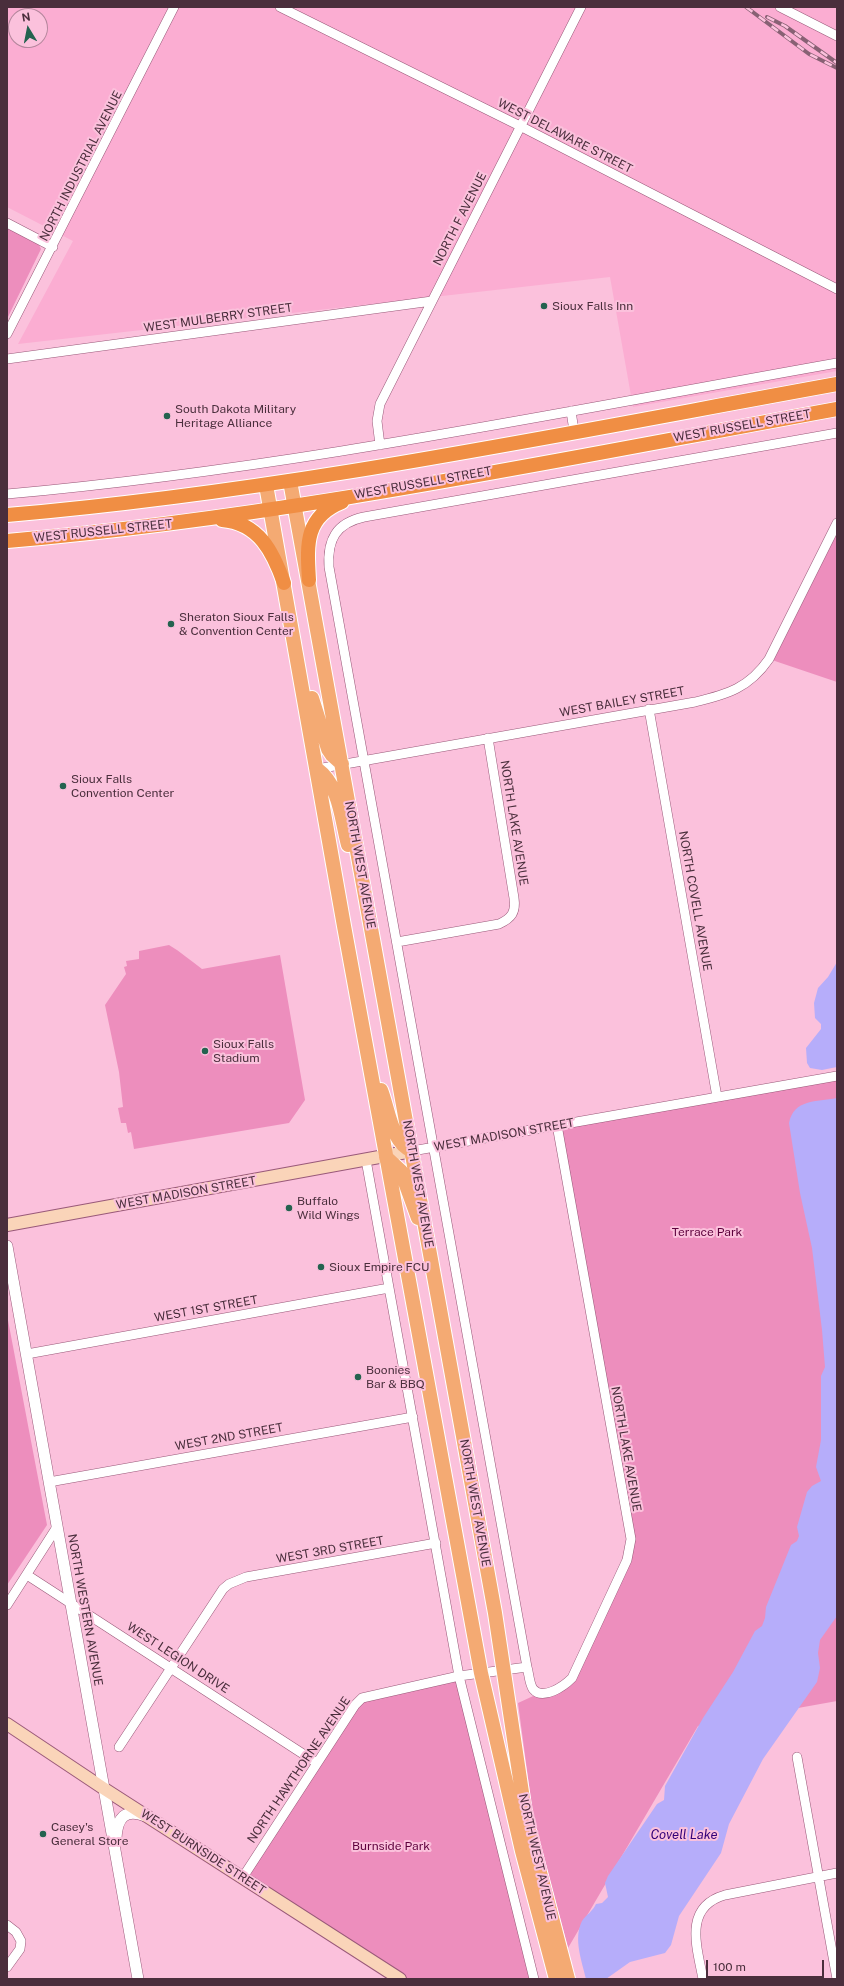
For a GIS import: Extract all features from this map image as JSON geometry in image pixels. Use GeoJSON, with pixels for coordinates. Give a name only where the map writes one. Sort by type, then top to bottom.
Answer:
{"type":"FeatureCollection","features":[{"type":"Feature","properties":{"kind":"highway","name":"WEST RUSSELL STREET"},"geometry":{"type":"LineString","coordinates":[[7,515],[116,504],[266,485],[837,384]]}},
{"type":"Feature","properties":{"kind":"highway","name":"WEST RUSSELL STREET"},"geometry":{"type":"LineString","coordinates":[[7,541],[130,529],[270,510],[810,414],[837,411]]}},
{"type":"Feature","properties":{"kind":"highway"},"geometry":{"type":"LineString","coordinates":[[309,580],[309,538],[311,530],[324,512],[344,501],[393,489]]}},
{"type":"Feature","properties":{"kind":"highway"},"geometry":{"type":"LineString","coordinates":[[201,519],[235,522],[255,532],[269,549],[284,583]]}},
{"type":"Feature","properties":{"kind":"main road","name":"NORTH WEST AVENUE"},"geometry":{"type":"LineString","coordinates":[[290,481],[428,1238],[504,1669],[526,1819],[568,1979]]}},
{"type":"Feature","properties":{"kind":"main road","name":"NORTH WEST AVENUE"},"geometry":{"type":"LineString","coordinates":[[266,485],[386,1156],[481,1673],[522,1851],[556,1979]]}},
{"type":"Feature","properties":{"kind":"main road"},"geometry":{"type":"LineString","coordinates":[[300,673],[305,677],[328,749],[337,761],[342,764]]}},
{"type":"Feature","properties":{"kind":"main road"},"geometry":{"type":"LineString","coordinates":[[316,769],[328,779],[335,792],[354,866],[367,900]]}},
{"type":"Feature","properties":{"kind":"main road"},"geometry":{"type":"LineString","coordinates":[[370,1066],[384,1097],[398,1138],[406,1148],[412,1151]]}},
{"type":"Feature","properties":{"kind":"main road","name":"WEST MADISON STREET"},"geometry":{"type":"LineString","coordinates":[[7,1225],[412,1151]]}},
{"type":"Feature","properties":{"kind":"main road"},"geometry":{"type":"LineString","coordinates":[[386,1156],[401,1171],[417,1216],[428,1238]]}},
{"type":"Feature","properties":{"kind":"main road","name":"WEST BURNSIDE STREET"},"geometry":{"type":"LineString","coordinates":[[7,1724],[103,1788],[400,1979]]}},
{"type":"Feature","properties":{"kind":"street","name":"NORTH INDUSTRIAL AVENUE"},"geometry":{"type":"LineString","coordinates":[[7,334],[53,247],[174,7]]}},
{"type":"Feature","properties":{"kind":"street","name":"WEST DELAWARE STREET"},"geometry":{"type":"LineString","coordinates":[[280,7],[520,126],[837,289]]}},
{"type":"Feature","properties":{"kind":"street","name":"NORTH F AVENUE"},"geometry":{"type":"LineString","coordinates":[[380,445],[377,421],[380,404],[580,7]]}},
{"type":"Feature","properties":{"kind":"street"},"geometry":{"type":"LineString","coordinates":[[780,7],[837,36]]}},
{"type":"Feature","properties":{"kind":"street"},"geometry":{"type":"LineString","coordinates":[[7,223],[53,247]]}},
{"type":"Feature","properties":{"kind":"street","name":"WEST MULBERRY STREET"},"geometry":{"type":"LineString","coordinates":[[7,359],[432,301]]}},
{"type":"Feature","properties":{"kind":"street"},"geometry":{"type":"LineString","coordinates":[[7,494],[158,479],[380,445],[837,363]]}},
{"type":"Feature","properties":{"kind":"street"},"geometry":{"type":"LineString","coordinates":[[571,411],[574,431]]}},
{"type":"Feature","properties":{"kind":"street","name":"WEST RUSSELL STREET"},"geometry":{"type":"LineString","coordinates":[[335,534],[347,522],[364,517],[837,433]]}},
{"type":"Feature","properties":{"kind":"street","name":"WEST BAILEY STREET"},"geometry":{"type":"LineString","coordinates":[[316,769],[649,709],[722,695],[739,688],[757,676],[769,658],[837,523]]}},
{"type":"Feature","properties":{"kind":"street","name":"NORTH WEST AVENUE"},"geometry":{"type":"LineString","coordinates":[[335,534],[329,550],[329,567],[527,1667]]}},
{"type":"Feature","properties":{"kind":"street","name":"NORTH COVELL AVENUE"},"geometry":{"type":"LineString","coordinates":[[649,709],[717,1097]]}},
{"type":"Feature","properties":{"kind":"street","name":"NORTH LAKE AVENUE"},"geometry":{"type":"LineString","coordinates":[[397,942],[500,924],[512,917],[514,911],[514,898],[488,738]]}},
{"type":"Feature","properties":{"kind":"street","name":"WEST MADISON STREET"},"geometry":{"type":"LineString","coordinates":[[412,1151],[837,1076]]}},
{"type":"Feature","properties":{"kind":"street","name":"NORTH LAKE AVENUE"},"geometry":{"type":"LineString","coordinates":[[527,1667],[530,1682],[533,1688],[537,1691],[548,1692],[560,1689],[572,1678],[627,1560],[631,1545],[557,1125]]}},
{"type":"Feature","properties":{"kind":"street"},"geometry":{"type":"LineString","coordinates":[[366,1160],[459,1676],[534,1979]]}},
{"type":"Feature","properties":{"kind":"street","name":"NORTH WESTERN AVENUE"},"geometry":{"type":"LineString","coordinates":[[7,1246],[138,1979]]}},
{"type":"Feature","properties":{"kind":"street","name":"WEST 1ST STREET"},"geometry":{"type":"LineString","coordinates":[[27,1354],[390,1288]]}},
{"type":"Feature","properties":{"kind":"street","name":"WEST 2ND STREET"},"geometry":{"type":"LineString","coordinates":[[49,1482],[413,1416]]}},
{"type":"Feature","properties":{"kind":"street"},"geometry":{"type":"LineString","coordinates":[[7,1605],[57,1527]]}},
{"type":"Feature","properties":{"kind":"street","name":"WEST 3RD STREET"},"geometry":{"type":"LineString","coordinates":[[172,1668],[221,1593],[229,1584],[246,1577],[436,1543]]}},
{"type":"Feature","properties":{"kind":"street","name":"WEST LEGION DRIVE"},"geometry":{"type":"LineString","coordinates":[[27,1575],[317,1763]]}},
{"type":"Feature","properties":{"kind":"street"},"geometry":{"type":"LineString","coordinates":[[504,1669],[527,1667]]}},
{"type":"Feature","properties":{"kind":"street"},"geometry":{"type":"LineString","coordinates":[[118,1747],[172,1668]]}},
{"type":"Feature","properties":{"kind":"street","name":"NORTH HAWTHORNE AVENUE"},"geometry":{"type":"LineString","coordinates":[[243,1877],[355,1705],[362,1698],[459,1676],[504,1669]]}},
{"type":"Feature","properties":{"kind":"street"},"geometry":{"type":"LineString","coordinates":[[797,1757],[837,1979]]}},
{"type":"Feature","properties":{"kind":"street"},"geometry":{"type":"LineString","coordinates":[[116,1856],[117,1825],[122,1818],[129,1814],[138,1813],[150,1818]]}},
{"type":"Feature","properties":{"kind":"street"},"geometry":{"type":"LineString","coordinates":[[703,1979],[695,1935],[696,1926],[706,1904],[718,1897],[837,1873]]}},
{"type":"Feature","properties":{"kind":"street"},"geometry":{"type":"LineString","coordinates":[[7,1925],[16,1932],[21,1941],[20,1948],[7,1967]]}},
{"type":"Feature","properties":{"kind":"shaded area"},"geometry":{"type":"Polygon","coordinates":[[[7,7],[837,7],[837,371],[633,407],[610,277],[18,344],[73,241],[7,207],[7,7]]]}},
{"type":"Feature","properties":{"kind":"green space"},"geometry":{"type":"Polygon","coordinates":[[[7,228],[39,245],[41,249],[7,319],[7,228]]]}},
{"type":"Feature","properties":{"kind":"green space"},"geometry":{"type":"Polygon","coordinates":[[[837,531],[837,682],[769,659],[837,531]]]}},
{"type":"Feature","properties":{"kind":"green space","name":"Sioux Falls Stadium"},"geometry":{"type":"Polygon","coordinates":[[[169,945],[202,969],[280,955],[305,1100],[289,1123],[134,1149],[131,1132],[128,1133],[126,1123],[121,1123],[118,1108],[123,1107],[119,1072],[105,1005],[126,974],[124,967],[127,966],[126,961],[139,959],[139,951],[169,945]]]}},
{"type":"Feature","properties":{"kind":"green space","name":"Terrace Park"},"geometry":{"type":"Polygon","coordinates":[[[837,1076],[837,1701],[698,1726],[568,1948],[533,1815],[518,1703],[542,1692],[563,1687],[631,1545],[557,1125],[837,1076]]]}},
{"type":"Feature","properties":{"kind":"green space"},"geometry":{"type":"Polygon","coordinates":[[[7,1315],[47,1525],[7,1585],[7,1315]]]}},
{"type":"Feature","properties":{"kind":"green space","name":"Burnside Park"},"geometry":{"type":"Polygon","coordinates":[[[459,1676],[534,1979],[400,1979],[243,1877],[362,1698],[459,1676]]]}},
{"type":"Feature","properties":{"kind":"water"},"geometry":{"type":"Polygon","coordinates":[[[837,962],[837,1067],[822,1070],[810,1068],[807,1063],[806,1048],[821,1029],[821,1024],[815,1018],[814,1003],[818,988],[828,977],[837,962]]]}},
{"type":"Feature","properties":{"kind":"water","name":"Covell Lake"},"geometry":{"type":"Polygon","coordinates":[[[837,1098],[837,1616],[820,1640],[818,1653],[820,1668],[817,1682],[763,1759],[729,1824],[721,1853],[679,1916],[671,1945],[665,1953],[630,1962],[606,1979],[586,1979],[578,1943],[579,1928],[582,1921],[596,1904],[602,1903],[608,1897],[605,1883],[608,1876],[657,1804],[664,1800],[665,1786],[703,1718],[733,1672],[755,1631],[762,1626],[765,1618],[766,1607],[791,1545],[797,1541],[799,1536],[797,1527],[807,1492],[812,1486],[821,1481],[816,1467],[821,1440],[821,1376],[825,1367],[822,1330],[812,1248],[800,1193],[789,1123],[792,1115],[801,1106],[814,1101],[837,1098]]]}},
{"type":"Feature","properties":{"kind":"railway"},"geometry":{"type":"LineString","coordinates":[[746,7],[809,54],[837,68]]}},
{"type":"Feature","properties":{"kind":"railway"},"geometry":{"type":"LineString","coordinates":[[767,17],[785,26],[837,63]]}},
{"type":"Feature","properties":{"kind":"place","name":"Sioux Falls Inn"},"geometry":{"type":"Point","coordinates":[544,306]}},
{"type":"Feature","properties":{"kind":"place","name":"South Dakota Military Heritage Alliance"},"geometry":{"type":"Point","coordinates":[167,416]}},
{"type":"Feature","properties":{"kind":"place","name":"Sheraton Sioux Falls & Convention Center"},"geometry":{"type":"Point","coordinates":[171,624]}},
{"type":"Feature","properties":{"kind":"place","name":"Sioux Falls Convention Center"},"geometry":{"type":"Point","coordinates":[63,786]}},
{"type":"Feature","properties":{"kind":"place","name":"Sioux Falls Stadium"},"geometry":{"type":"Point","coordinates":[205,1051]}},
{"type":"Feature","properties":{"kind":"place","name":"Buffalo Wild Wings"},"geometry":{"type":"Point","coordinates":[289,1208]}},
{"type":"Feature","properties":{"kind":"place","name":"Sioux Empire FCU"},"geometry":{"type":"Point","coordinates":[321,1267]}},
{"type":"Feature","properties":{"kind":"place","name":"Boonies Bar & BBQ"},"geometry":{"type":"Point","coordinates":[358,1377]}},
{"type":"Feature","properties":{"kind":"place","name":"Casey's General Store"},"geometry":{"type":"Point","coordinates":[43,1834]}}]}
